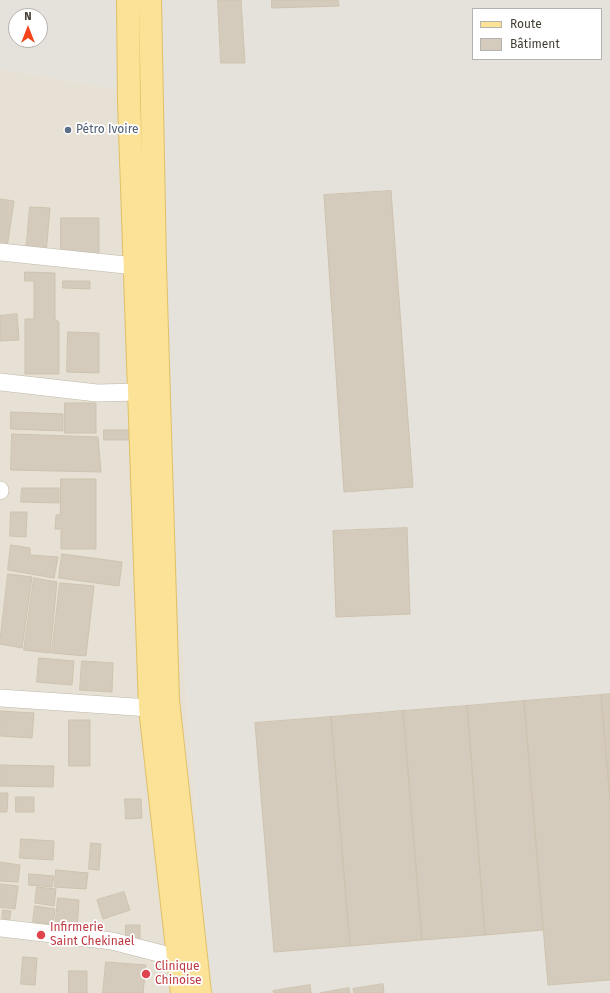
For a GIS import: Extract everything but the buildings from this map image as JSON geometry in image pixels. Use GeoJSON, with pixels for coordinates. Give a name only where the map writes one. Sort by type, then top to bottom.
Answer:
{"type":"FeatureCollection","features":[{"type":"Feature","properties":{"kind":"main road"},"geometry":{"type":"LineString","coordinates":[[128,0],[135,266],[150,708],[182,993]]}},
{"type":"Feature","properties":{"kind":"main road"},"geometry":{"type":"LineString","coordinates":[[150,0],[156,281],[168,700],[200,993]]}},
{"type":"Feature","properties":{"kind":"street"},"geometry":{"type":"LineString","coordinates":[[0,252],[135,266]]}},
{"type":"Feature","properties":{"kind":"street"},"geometry":{"type":"LineString","coordinates":[[0,382],[97,393],[140,392]]}},
{"type":"Feature","properties":{"kind":"street"},"geometry":{"type":"LineString","coordinates":[[0,698],[150,708]]}},
{"type":"Feature","properties":{"kind":"street"},"geometry":{"type":"LineString","coordinates":[[0,928],[112,941],[178,958]]}},
{"type":"Feature","properties":{"kind":"shaded area"},"geometry":{"type":"Polygon","coordinates":[[[0,0],[610,0],[610,993],[210,993],[140,93],[0,69],[0,0]]]}},
{"type":"Feature","properties":{"kind":"shaded area"},"geometry":{"type":"Polygon","coordinates":[[[0,69],[140,93],[210,993],[0,993],[0,69]]]}},
{"type":"Feature","properties":{"kind":"place","name":"Pétro Ivoire"},"geometry":{"type":"Point","coordinates":[68,130]}},
{"type":"Feature","properties":{"kind":"place","name":"Infirmerie Saint Chekinael"},"geometry":{"type":"Point","coordinates":[41,935]}},
{"type":"Feature","properties":{"kind":"place","name":"Clinique Chinoise"},"geometry":{"type":"Point","coordinates":[146,974]}}]}
